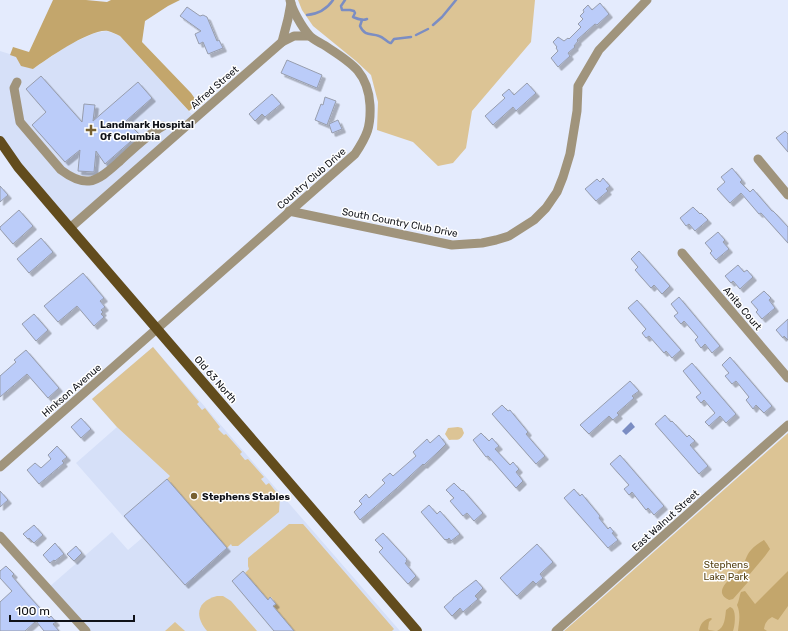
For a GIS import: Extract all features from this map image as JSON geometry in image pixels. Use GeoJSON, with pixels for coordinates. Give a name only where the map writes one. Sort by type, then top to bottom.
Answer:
{"type":"FeatureCollection","features":[{"type":"Feature","properties":{"kind":"main road","name":"Old 63 North"},"geometry":{"type":"LineString","coordinates":[[2,148],[417,631]]}},
{"type":"Feature","properties":{"kind":"street","name":"South Country Club Drive"},"geometry":{"type":"LineString","coordinates":[[289,211],[452,245],[482,243],[510,236],[534,220],[546,208],[557,192],[570,154],[578,86],[599,50],[647,0]]}},
{"type":"Feature","properties":{"kind":"street","name":"Country Club Drive"},"geometry":{"type":"LineString","coordinates":[[157,328],[355,154],[363,141],[369,126],[370,111],[369,94],[365,80],[358,70],[348,61],[309,36],[290,1]]}},
{"type":"Feature","properties":{"kind":"street"},"geometry":{"type":"LineString","coordinates":[[282,42],[288,19],[290,1]]}},
{"type":"Feature","properties":{"kind":"street","name":"Alfred Street"},"geometry":{"type":"LineString","coordinates":[[70,228],[282,42],[294,36],[309,36]]}},
{"type":"Feature","properties":{"kind":"street"},"geometry":{"type":"LineString","coordinates":[[17,82],[14,88],[20,122],[61,170],[75,178],[90,181],[103,176],[148,136],[162,126]]}},
{"type":"Feature","properties":{"kind":"street"},"geometry":{"type":"LineString","coordinates":[[758,159],[788,195]]}},
{"type":"Feature","properties":{"kind":"street","name":"Anita Court"},"geometry":{"type":"LineString","coordinates":[[682,253],[788,378]]}},
{"type":"Feature","properties":{"kind":"street","name":"Hinkson Avenue"},"geometry":{"type":"LineString","coordinates":[[0,467],[157,328]]}},
{"type":"Feature","properties":{"kind":"street","name":"East Walnut Street"},"geometry":{"type":"LineString","coordinates":[[556,631],[788,425]]}},
{"type":"Feature","properties":{"kind":"street"},"geometry":{"type":"LineString","coordinates":[[0,536],[86,631]]}},
{"type":"Feature","properties":{"kind":"shaded area"},"geometry":{"type":"Polygon","coordinates":[[[53,0],[86,0],[107,2],[111,0],[180,0],[145,21],[142,42],[191,93],[198,103],[189,111],[120,36],[108,31],[100,31],[80,39],[33,69],[21,66],[16,57],[10,55],[13,47],[29,52],[53,0]]]}},
{"type":"Feature","properties":{"kind":"shaded area","name":"Landmark Hospital Of Columbia"},"geometry":{"type":"Polygon","coordinates":[[[107,31],[120,36],[195,118],[70,228],[0,141],[0,51],[16,56],[33,69],[70,44],[95,33],[107,31]]]}},
{"type":"Feature","properties":{"kind":"shaded area","name":"Stephens Stables"},"geometry":{"type":"Polygon","coordinates":[[[153,347],[400,631],[85,631],[48,588],[112,532],[128,550],[142,538],[76,463],[117,427],[92,399],[153,347]]]}},
{"type":"Feature","properties":{"kind":"shaded area"},"geometry":{"type":"Polygon","coordinates":[[[764,540],[770,549],[749,575],[748,582],[733,599],[729,600],[722,594],[724,586],[741,569],[752,549],[764,540]]]}},
{"type":"Feature","properties":{"kind":"shaded area"},"geometry":{"type":"Polygon","coordinates":[[[788,571],[788,606],[778,620],[772,617],[766,623],[764,629],[767,631],[738,631],[739,615],[737,605],[741,592],[745,591],[755,604],[788,571]]]}},
{"type":"Feature","properties":{"kind":"shaded area"},"geometry":{"type":"Polygon","coordinates":[[[730,607],[735,613],[733,631],[717,631],[722,627],[726,610],[730,607]]]}},
{"type":"Feature","properties":{"kind":"shaded area"},"geometry":{"type":"Polygon","coordinates":[[[706,619],[712,619],[709,622],[708,629],[715,631],[699,631],[703,622],[706,619]]]}},
{"type":"Feature","properties":{"kind":"green space"},"geometry":{"type":"Polygon","coordinates":[[[298,0],[535,0],[531,42],[472,111],[466,148],[453,163],[438,166],[413,142],[377,130],[378,102],[371,75],[313,26],[302,10],[298,0]]]}},
{"type":"Feature","properties":{"kind":"green space"},"geometry":{"type":"Polygon","coordinates":[[[153,347],[199,402],[197,404],[202,410],[205,408],[220,427],[218,429],[224,435],[226,434],[242,452],[240,454],[245,460],[248,459],[264,477],[261,479],[266,485],[269,483],[280,497],[279,512],[238,546],[232,546],[231,544],[227,548],[167,479],[170,476],[117,427],[92,399],[153,347]]]}},
{"type":"Feature","properties":{"kind":"green space"},"geometry":{"type":"Polygon","coordinates":[[[448,428],[462,428],[464,433],[463,436],[458,440],[449,440],[445,434],[448,428]]]}},
{"type":"Feature","properties":{"kind":"green space","name":"Stephens Lake Park"},"geometry":{"type":"Polygon","coordinates":[[[788,433],[788,631],[564,631],[595,604],[788,433]]]}},
{"type":"Feature","properties":{"kind":"green space"},"geometry":{"type":"Polygon","coordinates":[[[289,524],[303,524],[394,629],[392,631],[294,631],[273,606],[276,604],[271,597],[268,600],[245,573],[249,569],[248,558],[289,524]]]}},
{"type":"Feature","properties":{"kind":"green space"},"geometry":{"type":"Polygon","coordinates":[[[217,596],[223,596],[231,601],[257,631],[207,631],[200,620],[200,610],[205,601],[217,596]]]}},
{"type":"Feature","properties":{"kind":"green space"},"geometry":{"type":"Polygon","coordinates":[[[175,622],[185,631],[165,631],[175,622]]]}},
{"type":"Feature","properties":{"kind":"water"},"geometry":{"type":"Polygon","coordinates":[[[631,422],[635,427],[626,435],[622,431],[631,422]]]}},
{"type":"Feature","properties":{"kind":"building"},"geometry":{"type":"Polygon","coordinates":[[[600,3],[609,14],[577,40],[578,41],[574,46],[575,47],[568,53],[570,56],[558,67],[551,58],[558,51],[553,42],[558,37],[564,41],[568,38],[569,39],[581,27],[578,24],[583,19],[580,16],[584,12],[583,10],[588,5],[592,10],[600,3]]]}},
{"type":"Feature","properties":{"kind":"building"},"geometry":{"type":"Polygon","coordinates":[[[187,7],[200,16],[203,15],[207,17],[217,41],[219,40],[223,48],[208,54],[203,42],[199,44],[195,34],[201,31],[180,16],[187,7]]]}},
{"type":"Feature","properties":{"kind":"building"},"geometry":{"type":"Polygon","coordinates":[[[287,60],[322,75],[317,88],[281,73],[287,60]]]}},
{"type":"Feature","properties":{"kind":"building"},"geometry":{"type":"Polygon","coordinates":[[[41,76],[82,122],[84,104],[95,105],[93,121],[138,82],[152,98],[126,121],[139,134],[105,164],[96,151],[94,172],[78,171],[80,150],[65,162],[32,125],[46,112],[26,89],[41,76]]]}},
{"type":"Feature","properties":{"kind":"building"},"geometry":{"type":"Polygon","coordinates":[[[527,83],[536,93],[516,111],[513,107],[493,125],[485,116],[505,98],[502,95],[509,89],[514,95],[527,83]]]}},
{"type":"Feature","properties":{"kind":"building"},"geometry":{"type":"Polygon","coordinates":[[[272,94],[281,104],[265,117],[262,114],[255,121],[249,114],[272,94]]]}},
{"type":"Feature","properties":{"kind":"building"},"geometry":{"type":"Polygon","coordinates":[[[325,97],[336,101],[327,125],[315,120],[321,104],[323,105],[325,97]]]}},
{"type":"Feature","properties":{"kind":"building"},"geometry":{"type":"Polygon","coordinates":[[[338,120],[342,129],[332,133],[329,124],[338,120]]]}},
{"type":"Feature","properties":{"kind":"building"},"geometry":{"type":"Polygon","coordinates":[[[785,131],[788,134],[788,152],[776,138],[785,131]]]}},
{"type":"Feature","properties":{"kind":"building"},"geometry":{"type":"Polygon","coordinates":[[[732,168],[742,180],[740,182],[750,192],[753,189],[788,227],[788,243],[761,213],[759,214],[741,193],[730,203],[717,189],[725,182],[721,177],[732,168]]]}},
{"type":"Feature","properties":{"kind":"building"},"geometry":{"type":"Polygon","coordinates":[[[603,178],[610,186],[606,189],[608,191],[596,201],[585,189],[597,179],[600,182],[603,178]]]}},
{"type":"Feature","properties":{"kind":"building"},"geometry":{"type":"Polygon","coordinates":[[[0,186],[8,195],[0,202],[0,186]]]}},
{"type":"Feature","properties":{"kind":"building"},"geometry":{"type":"Polygon","coordinates":[[[693,207],[708,220],[695,231],[689,224],[686,226],[680,218],[693,207]]]}},
{"type":"Feature","properties":{"kind":"building"},"geometry":{"type":"Polygon","coordinates":[[[19,210],[33,226],[13,244],[0,229],[0,227],[19,210]]]}},
{"type":"Feature","properties":{"kind":"building"},"geometry":{"type":"Polygon","coordinates":[[[718,232],[725,240],[723,242],[729,249],[716,260],[710,253],[712,251],[705,243],[718,232]]]}},
{"type":"Feature","properties":{"kind":"building"},"geometry":{"type":"Polygon","coordinates":[[[41,238],[53,252],[29,273],[17,259],[41,238]]]}},
{"type":"Feature","properties":{"kind":"building"},"geometry":{"type":"Polygon","coordinates":[[[639,251],[670,286],[662,294],[654,285],[651,288],[635,270],[638,267],[631,259],[639,251]]]}},
{"type":"Feature","properties":{"kind":"building"},"geometry":{"type":"Polygon","coordinates":[[[738,265],[744,272],[747,270],[753,277],[740,289],[733,281],[731,283],[725,276],[738,265]]]}},
{"type":"Feature","properties":{"kind":"building"},"geometry":{"type":"Polygon","coordinates":[[[83,273],[104,298],[100,301],[105,307],[101,310],[103,312],[101,314],[104,317],[94,326],[77,306],[58,322],[44,306],[83,273]]]}},
{"type":"Feature","properties":{"kind":"building"},"geometry":{"type":"Polygon","coordinates":[[[764,291],[771,298],[769,300],[775,308],[762,319],[756,312],[758,310],[751,302],[764,291]]]}},
{"type":"Feature","properties":{"kind":"building"},"geometry":{"type":"Polygon","coordinates":[[[679,297],[720,346],[712,353],[705,344],[701,348],[695,340],[698,337],[684,321],[681,324],[674,316],[678,313],[671,304],[679,297]]]}},
{"type":"Feature","properties":{"kind":"building"},"geometry":{"type":"Polygon","coordinates":[[[637,300],[681,350],[672,358],[666,351],[664,353],[649,336],[646,338],[642,333],[646,329],[628,308],[637,300]]]}},
{"type":"Feature","properties":{"kind":"building"},"geometry":{"type":"Polygon","coordinates":[[[34,314],[48,330],[36,341],[22,324],[34,314]]]}},
{"type":"Feature","properties":{"kind":"building"},"geometry":{"type":"Polygon","coordinates":[[[788,319],[788,340],[784,336],[783,338],[776,330],[788,319]]]}},
{"type":"Feature","properties":{"kind":"building"},"geometry":{"type":"Polygon","coordinates":[[[26,350],[59,388],[48,398],[27,374],[0,397],[0,376],[16,362],[14,360],[26,350]]]}},
{"type":"Feature","properties":{"kind":"building"},"geometry":{"type":"Polygon","coordinates":[[[730,357],[772,406],[764,413],[756,405],[753,409],[746,400],[749,397],[736,381],[732,384],[725,376],[729,373],[722,365],[730,357]]]}},
{"type":"Feature","properties":{"kind":"building"},"geometry":{"type":"Polygon","coordinates":[[[692,363],[736,414],[726,423],[720,416],[709,426],[705,422],[715,413],[704,400],[701,403],[696,397],[701,393],[683,371],[692,363]]]}},
{"type":"Feature","properties":{"kind":"building"},"geometry":{"type":"Polygon","coordinates":[[[630,381],[639,391],[632,396],[634,398],[617,413],[619,415],[613,420],[609,416],[589,434],[580,425],[630,381]]]}},
{"type":"Feature","properties":{"kind":"building"},"geometry":{"type":"Polygon","coordinates":[[[502,405],[508,411],[510,410],[528,432],[526,434],[545,456],[536,464],[492,414],[502,405]]]}},
{"type":"Feature","properties":{"kind":"building"},"geometry":{"type":"Polygon","coordinates":[[[665,415],[687,437],[689,435],[695,441],[690,445],[708,466],[699,474],[655,424],[665,415]]]}},
{"type":"Feature","properties":{"kind":"building"},"geometry":{"type":"Polygon","coordinates":[[[81,418],[91,429],[81,438],[71,427],[81,418]]]}},
{"type":"Feature","properties":{"kind":"building"},"geometry":{"type":"Polygon","coordinates":[[[481,433],[489,441],[492,438],[499,446],[495,449],[510,465],[513,462],[519,469],[516,472],[523,481],[516,488],[488,456],[486,457],[473,440],[481,433]]]}},
{"type":"Feature","properties":{"kind":"building"},"geometry":{"type":"Polygon","coordinates":[[[439,435],[446,444],[360,520],[354,512],[362,504],[359,501],[366,494],[369,498],[385,483],[382,480],[390,473],[393,476],[416,456],[413,452],[427,439],[430,443],[439,435]]]}},
{"type":"Feature","properties":{"kind":"building"},"geometry":{"type":"Polygon","coordinates":[[[57,446],[67,457],[62,461],[64,463],[39,484],[27,470],[35,463],[41,468],[51,459],[48,455],[57,446]]]}},
{"type":"Feature","properties":{"kind":"building"},"geometry":{"type":"Polygon","coordinates":[[[620,455],[664,506],[654,515],[648,508],[646,510],[632,492],[629,495],[624,489],[629,485],[610,464],[620,455]]]}},
{"type":"Feature","properties":{"kind":"building"},"geometry":{"type":"Polygon","coordinates":[[[167,479],[227,548],[185,585],[124,516],[167,479]]]}},
{"type":"Feature","properties":{"kind":"building"},"geometry":{"type":"Polygon","coordinates":[[[454,483],[462,491],[463,490],[483,513],[474,521],[467,513],[463,516],[450,501],[454,498],[446,490],[454,483]]]}},
{"type":"Feature","properties":{"kind":"building"},"geometry":{"type":"Polygon","coordinates":[[[574,489],[580,496],[582,494],[600,516],[599,518],[608,529],[610,527],[614,532],[612,533],[618,540],[608,548],[564,498],[574,489]]]}},
{"type":"Feature","properties":{"kind":"building"},"geometry":{"type":"Polygon","coordinates":[[[0,491],[8,500],[0,507],[0,491]]]}},
{"type":"Feature","properties":{"kind":"building"},"geometry":{"type":"Polygon","coordinates":[[[429,505],[437,514],[440,511],[460,534],[451,541],[449,538],[445,540],[421,512],[429,505]]]}},
{"type":"Feature","properties":{"kind":"building"},"geometry":{"type":"Polygon","coordinates":[[[34,525],[43,535],[34,543],[23,534],[34,525]]]}},
{"type":"Feature","properties":{"kind":"building"},"geometry":{"type":"Polygon","coordinates":[[[383,533],[407,559],[407,562],[405,563],[416,576],[408,584],[379,552],[383,548],[375,540],[383,533]]]}},
{"type":"Feature","properties":{"kind":"building"},"geometry":{"type":"Polygon","coordinates":[[[55,543],[64,554],[50,563],[43,555],[55,543]]]}},
{"type":"Feature","properties":{"kind":"building"},"geometry":{"type":"Polygon","coordinates":[[[537,544],[553,562],[540,574],[543,578],[536,584],[533,581],[517,596],[500,578],[537,544]]]}},
{"type":"Feature","properties":{"kind":"building"},"geometry":{"type":"Polygon","coordinates":[[[76,546],[82,553],[74,561],[67,554],[76,546]]]}},
{"type":"Feature","properties":{"kind":"building"},"geometry":{"type":"Polygon","coordinates":[[[6,566],[14,574],[12,576],[28,595],[49,618],[51,616],[56,622],[53,624],[59,631],[44,631],[36,621],[25,631],[0,631],[0,602],[12,591],[0,578],[0,571],[6,566]]]}},
{"type":"Feature","properties":{"kind":"building"},"geometry":{"type":"Polygon","coordinates":[[[243,571],[268,600],[270,597],[276,604],[273,606],[294,631],[274,631],[232,581],[243,571]]]}},
{"type":"Feature","properties":{"kind":"building"},"geometry":{"type":"Polygon","coordinates":[[[476,580],[483,588],[475,596],[478,599],[463,612],[460,608],[452,616],[444,607],[476,580]]]}},
{"type":"Feature","properties":{"kind":"waterway"},"geometry":{"type":"LineString","coordinates":[[307,15],[314,14],[322,10],[333,0]]}},
{"type":"Feature","properties":{"kind":"waterway"},"geometry":{"type":"LineString","coordinates":[[345,0],[341,6],[342,10],[354,11],[355,13],[353,17],[362,20],[367,19]]}},
{"type":"Feature","properties":{"kind":"waterway"},"geometry":{"type":"LineString","coordinates":[[433,25],[442,17],[456,0]]}},
{"type":"Feature","properties":{"kind":"waterway"},"geometry":{"type":"LineString","coordinates":[[362,20],[360,26],[364,32],[376,35],[390,43],[394,39],[411,37]]}},
{"type":"Feature","properties":{"kind":"waterway"},"geometry":{"type":"LineString","coordinates":[[416,35],[428,29]]}},
{"type":"Feature","properties":{"kind":"place","name":"Landmark Hospital Of Columbia"},"geometry":{"type":"Point","coordinates":[91,130]}},
{"type":"Feature","properties":{"kind":"place","name":"Stephens Stables"},"geometry":{"type":"Point","coordinates":[194,496]}}]}
